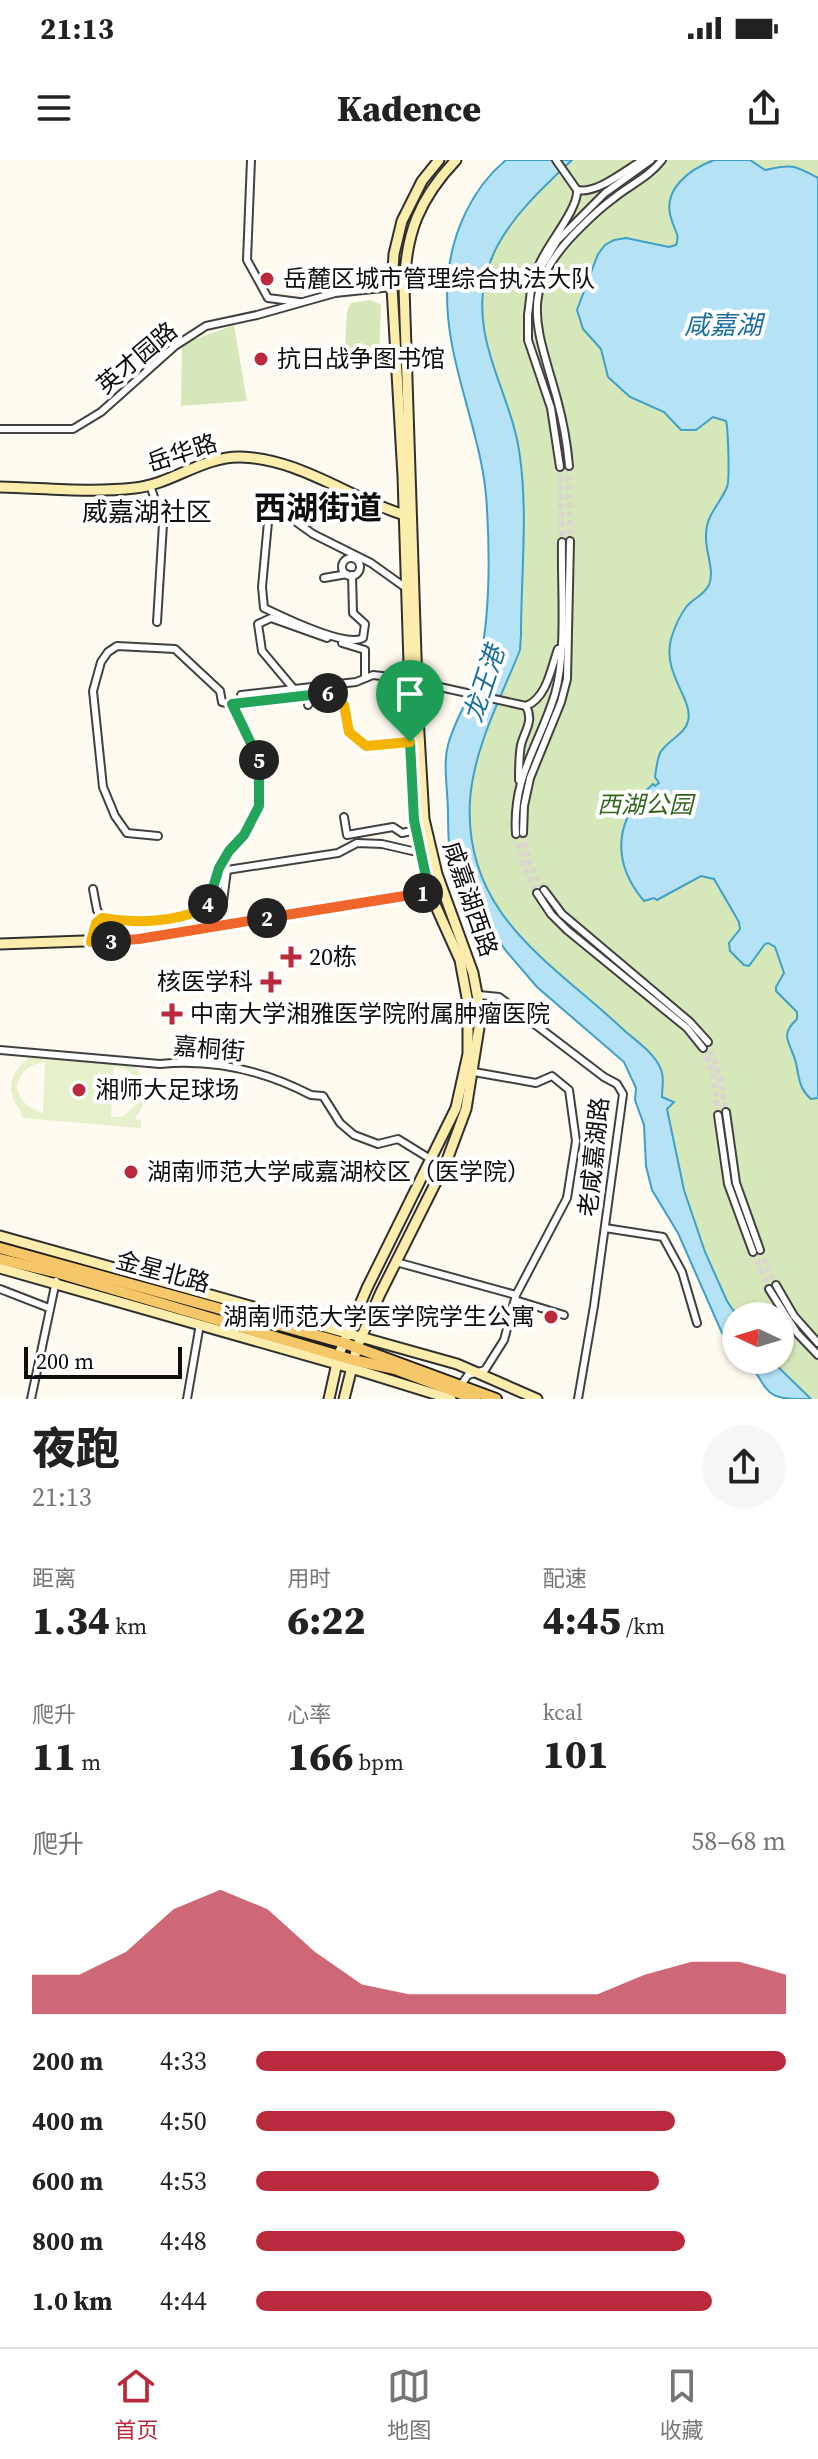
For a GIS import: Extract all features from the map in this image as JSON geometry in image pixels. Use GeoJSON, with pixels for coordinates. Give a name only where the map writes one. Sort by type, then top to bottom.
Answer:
{"type":"FeatureCollection","features":[{"type":"Feature","properties":{"kind":"main road","name":"咸嘉湖西路"},"geometry":{"type":"LineString","coordinates":[[344,1399],[359,1342],[447,1160],[466,1109],[481,1015],[468,956],[430,848],[421,787],[406,588],[408,516],[392,287],[394,254],[402,221],[422,181],[439,160]]}},
{"type":"Feature","properties":{"kind":"main road","name":"咸嘉湖西路"},"geometry":{"type":"LineString","coordinates":[[329,1399],[338,1359],[367,1288],[456,1108],[468,1054],[468,1003],[460,960],[429,891],[416,830],[410,742],[412,681],[404,287],[407,248],[424,200],[456,160]]}},
{"type":"Feature","properties":{"kind":"main road","name":"岳华路"},"geometry":{"type":"LineString","coordinates":[[0,487],[123,489],[150,485],[218,459],[240,457],[275,462],[408,516]]}},
{"type":"Feature","properties":{"kind":"main road"},"geometry":{"type":"LineString","coordinates":[[0,944],[139,939],[429,891]]}},
{"type":"Feature","properties":{"kind":"main road"},"geometry":{"type":"LineString","coordinates":[[0,1236],[346,1339]]}},
{"type":"Feature","properties":{"kind":"main road","name":"金星北路"},"geometry":{"type":"LineString","coordinates":[[0,1248],[359,1342],[496,1399]]}},
{"type":"Feature","properties":{"kind":"main road","name":"金星北路"},"geometry":{"type":"LineString","coordinates":[[0,1259],[352,1364],[395,1369],[475,1399]]}},
{"type":"Feature","properties":{"kind":"main road"},"geometry":{"type":"LineString","coordinates":[[0,1268],[57,1278]]}},
{"type":"Feature","properties":{"kind":"main road"},"geometry":{"type":"LineString","coordinates":[[359,1342],[457,1364],[537,1399]]}},
{"type":"Feature","properties":{"kind":"main road"},"geometry":{"type":"LineString","coordinates":[[352,1364],[370,1373],[451,1399]]}},
{"type":"Feature","properties":{"kind":"main road"},"geometry":{"type":"LineString","coordinates":[[347,1385],[358,1376],[370,1373]]}},
{"type":"Feature","properties":{"kind":"street"},"geometry":{"type":"LineString","coordinates":[[251,160],[247,260],[268,298],[302,302]]}},
{"type":"Feature","properties":{"kind":"street"},"geometry":{"type":"LineString","coordinates":[[556,160],[577,188],[578,200],[546,248],[535,272],[528,340],[551,408],[560,467]]}},
{"type":"Feature","properties":{"kind":"street"},"geometry":{"type":"LineString","coordinates":[[577,188],[587,191],[643,160]]}},
{"type":"Feature","properties":{"kind":"street"},"geometry":{"type":"LineString","coordinates":[[531,292],[537,274],[557,241],[605,193],[651,160]]}},
{"type":"Feature","properties":{"kind":"street"},"geometry":{"type":"LineString","coordinates":[[569,466],[565,432],[536,327],[536,306],[543,277],[558,251],[583,225],[662,160]]}},
{"type":"Feature","properties":{"kind":"street","name":"英才园路"},"geometry":{"type":"LineString","coordinates":[[0,429],[73,429],[101,412],[175,346],[206,326],[335,293],[392,287]]}},
{"type":"Feature","properties":{"kind":"street"},"geometry":{"type":"LineString","coordinates":[[150,485],[163,524],[157,622]]}},
{"type":"Feature","properties":{"kind":"street"},"geometry":{"type":"LineString","coordinates":[[324,578],[350,575],[353,613],[365,624],[363,638],[356,642],[344,640],[264,608],[262,587],[269,511],[278,509],[313,534],[371,563],[406,588]]}},
{"type":"Feature","properties":{"kind":"street"},"geometry":{"type":"LineString","coordinates":[[518,787],[554,695],[559,672],[566,542],[567,679],[561,702],[530,778],[520,833],[514,814],[521,746],[530,721],[526,706]]}},
{"type":"Feature","properties":{"kind":"street"},"geometry":{"type":"LineString","coordinates":[[293,688],[262,651],[258,624],[271,618],[365,650],[365,678]]}},
{"type":"Feature","properties":{"kind":"street"},"geometry":{"type":"LineString","coordinates":[[241,695],[356,682],[373,675],[526,706],[535,703],[541,694],[561,641]]}},
{"type":"Feature","properties":{"kind":"street"},"geometry":{"type":"LineString","coordinates":[[158,836],[127,833],[115,816],[103,787],[93,691],[101,662],[117,646],[175,649],[220,691],[222,702],[232,704],[329,693],[344,705],[349,732],[366,746],[410,742]]}},
{"type":"Feature","properties":{"kind":"street"},"geometry":{"type":"LineString","coordinates":[[308,705],[312,700],[339,700]]}},
{"type":"Feature","properties":{"kind":"street"},"geometry":{"type":"LineString","coordinates":[[91,942],[96,923],[102,918],[146,920],[185,917],[206,908],[219,868],[244,835],[254,810],[259,757],[232,704]]}},
{"type":"Feature","properties":{"kind":"street"},"geometry":{"type":"LineString","coordinates":[[344,817],[347,835],[393,827],[402,833],[416,830]]}},
{"type":"Feature","properties":{"kind":"street"},"geometry":{"type":"LineString","coordinates":[[222,909],[227,870],[338,853],[357,843],[382,844],[421,853]]}},
{"type":"Feature","properties":{"kind":"street"},"geometry":{"type":"LineString","coordinates":[[93,889],[97,910],[102,918]]}},
{"type":"Feature","properties":{"kind":"street"},"geometry":{"type":"LineString","coordinates":[[540,891],[562,914],[690,1022],[705,1045]]}},
{"type":"Feature","properties":{"kind":"street","name":"老咸嘉湖路"},"geometry":{"type":"LineString","coordinates":[[479,995],[499,997],[617,1084],[623,1094],[578,1399]]}},
{"type":"Feature","properties":{"kind":"street","name":"嘉桐街"},"geometry":{"type":"LineString","coordinates":[[0,1050],[160,1064],[170,1061],[241,1067],[311,1095],[323,1096],[340,1123],[366,1141],[383,1144],[398,1139],[432,1160]]}},
{"type":"Feature","properties":{"kind":"street"},"geometry":{"type":"LineString","coordinates":[[461,1385],[468,1375],[485,1370],[504,1340],[515,1297],[567,1198],[576,1141],[569,1090],[552,1076],[536,1083],[474,1072]]}},
{"type":"Feature","properties":{"kind":"street"},"geometry":{"type":"LineString","coordinates":[[722,1113],[736,1183],[757,1251]]}},
{"type":"Feature","properties":{"kind":"street"},"geometry":{"type":"LineString","coordinates":[[605,1228],[663,1237],[682,1272],[697,1323]]}},
{"type":"Feature","properties":{"kind":"street"},"geometry":{"type":"LineString","coordinates":[[396,1262],[515,1297],[564,1315]]}},
{"type":"Feature","properties":{"kind":"street"},"geometry":{"type":"LineString","coordinates":[[31,1399],[57,1278]]}},
{"type":"Feature","properties":{"kind":"street"},"geometry":{"type":"LineString","coordinates":[[818,1343],[773,1287],[797,1333],[818,1355]]}},
{"type":"Feature","properties":{"kind":"street"},"geometry":{"type":"LineString","coordinates":[[0,1289],[49,1308]]}},
{"type":"Feature","properties":{"kind":"street"},"geometry":{"type":"LineString","coordinates":[[187,1399],[201,1320]]}},
{"type":"Feature","properties":{"kind":"green space","name":"西湖公园"},"geometry":{"type":"Polygon","coordinates":[[[572,160],[818,160],[818,1399],[811,1399],[785,1374],[794,1374],[794,1302],[729,1302],[711,1267],[692,1216],[678,1163],[667,1109],[673,1100],[662,1097],[663,1076],[657,1061],[518,933],[497,906],[481,875],[472,840],[470,800],[477,761],[520,650],[524,546],[524,501],[518,444],[491,358],[484,325],[483,297],[487,270],[497,247],[511,224],[572,160]]]}},
{"type":"Feature","properties":{"kind":"green space"},"geometry":{"type":"Polygon","coordinates":[[[371,300],[381,305],[379,364],[344,362],[347,311],[351,303],[371,300]]]}},
{"type":"Feature","properties":{"kind":"green space"},"geometry":{"type":"Polygon","coordinates":[[[234,325],[247,401],[181,406],[182,344],[234,325]]]}},
{"type":"Feature","properties":{"kind":"green space"},"geometry":{"type":"Polygon","coordinates":[[[34,1055],[132,1064],[142,1077],[146,1091],[135,1119],[141,1120],[141,1128],[22,1118],[11,1086],[14,1074],[34,1055]],[[45,1062],[27,1069],[17,1085],[25,1103],[42,1113],[43,1112],[45,1062]],[[114,1067],[111,1117],[122,1117],[134,1107],[141,1091],[132,1074],[114,1067]]]}},
{"type":"Feature","properties":{"kind":"water","name":"龙王港"},"geometry":{"type":"Polygon","coordinates":[[[506,160],[572,160],[511,224],[487,270],[483,297],[484,325],[491,358],[518,444],[524,501],[524,546],[520,650],[489,723],[477,761],[470,800],[472,840],[481,875],[497,906],[518,933],[657,1061],[663,1079],[662,1097],[674,1102],[667,1109],[684,1190],[705,1252],[728,1302],[722,1302],[722,1333],[678,1233],[652,1190],[646,1166],[644,1125],[635,1100],[636,1088],[624,1062],[537,987],[489,926],[481,924],[475,929],[471,921],[477,914],[461,885],[450,853],[447,751],[479,666],[489,568],[484,480],[450,335],[448,276],[454,244],[466,212],[494,171],[506,160]]]}},
{"type":"Feature","properties":{"kind":"water","name":"咸嘉湖"},"geometry":{"type":"Polygon","coordinates":[[[714,160],[750,160],[765,170],[793,167],[818,178],[818,1098],[811,1099],[802,1087],[787,1036],[797,1019],[797,1012],[776,991],[784,973],[775,947],[765,944],[749,966],[744,965],[730,951],[729,943],[740,929],[739,922],[714,879],[701,876],[657,900],[644,901],[633,886],[622,855],[624,825],[640,797],[653,784],[659,783],[655,777],[660,753],[688,721],[687,704],[674,675],[669,652],[671,639],[684,610],[704,591],[711,579],[707,528],[728,483],[727,433],[726,421],[713,417],[696,430],[681,430],[664,412],[630,397],[608,377],[601,349],[583,329],[577,310],[598,254],[605,245],[626,238],[669,247],[676,245],[677,236],[669,210],[674,190],[687,175],[714,160]]]}},
{"type":"Feature","properties":{"kind":"water"},"geometry":{"type":"Polygon","coordinates":[[[757,1374],[785,1374],[811,1399],[778,1397],[757,1374]]]}},
{"type":"Feature","properties":{"kind":"tunnel"},"geometry":{"type":"LineString","coordinates":[[569,466],[570,541]]}},
{"type":"Feature","properties":{"kind":"tunnel"},"geometry":{"type":"LineString","coordinates":[[560,467],[562,542]]}},
{"type":"Feature","properties":{"kind":"tunnel"},"geometry":{"type":"LineString","coordinates":[[523,833],[530,864],[544,890]]}},
{"type":"Feature","properties":{"kind":"tunnel"},"geometry":{"type":"LineString","coordinates":[[516,834],[524,867],[537,893]]}},
{"type":"Feature","properties":{"kind":"tunnel"},"geometry":{"type":"LineString","coordinates":[[708,1042],[720,1077],[726,1112]]}},
{"type":"Feature","properties":{"kind":"tunnel"},"geometry":{"type":"LineString","coordinates":[[703,1048],[714,1077],[718,1115]]}},
{"type":"Feature","properties":{"kind":"tunnel"},"geometry":{"type":"LineString","coordinates":[[760,1250],[776,1285]]}},
{"type":"Feature","properties":{"kind":"tunnel"},"geometry":{"type":"LineString","coordinates":[[753,1252],[769,1289]]}},
{"type":"Feature","properties":{"kind":"place","name":"岳麓区城市管理综合执法大队"},"geometry":{"type":"Point","coordinates":[267,279]}},
{"type":"Feature","properties":{"kind":"place","name":"抗日战争图书馆"},"geometry":{"type":"Point","coordinates":[261,359]}},
{"type":"Feature","properties":{"kind":"place","name":"20栋"},"geometry":{"type":"Point","coordinates":[291,957]}},
{"type":"Feature","properties":{"kind":"place","name":"核医学科"},"geometry":{"type":"Point","coordinates":[271,982]}},
{"type":"Feature","properties":{"kind":"place","name":"中南大学湘雅医学院附属肿瘤医院"},"geometry":{"type":"Point","coordinates":[172,1014]}},
{"type":"Feature","properties":{"kind":"place","name":"湘师大足球场"},"geometry":{"type":"Point","coordinates":[79,1090]}},
{"type":"Feature","properties":{"kind":"place","name":"湖南师范大学咸嘉湖校区（医学院）"},"geometry":{"type":"Point","coordinates":[131,1172]}},
{"type":"Feature","properties":{"kind":"place","name":"湖南师范大学医学院学生公寓"},"geometry":{"type":"Point","coordinates":[551,1317]}},
{"type":"Feature","properties":{"kind":"district","name":"西湖街道"},"geometry":{"type":"Point","coordinates":[318,508]}},
{"type":"Feature","properties":{"kind":"district","name":"威嘉湖社区"},"geometry":{"type":"Point","coordinates":[147,512]}},
{"type":"Feature","properties":{"kind":"route"},"geometry":{"type":"LineString","coordinates":[[329,693],[344,705],[349,732],[366,746],[410,742],[414,820],[429,891],[139,939],[91,942],[96,923],[102,918],[146,920],[185,917],[206,908],[219,868],[244,835],[259,806],[259,757],[232,704],[329,693]]}}]}
